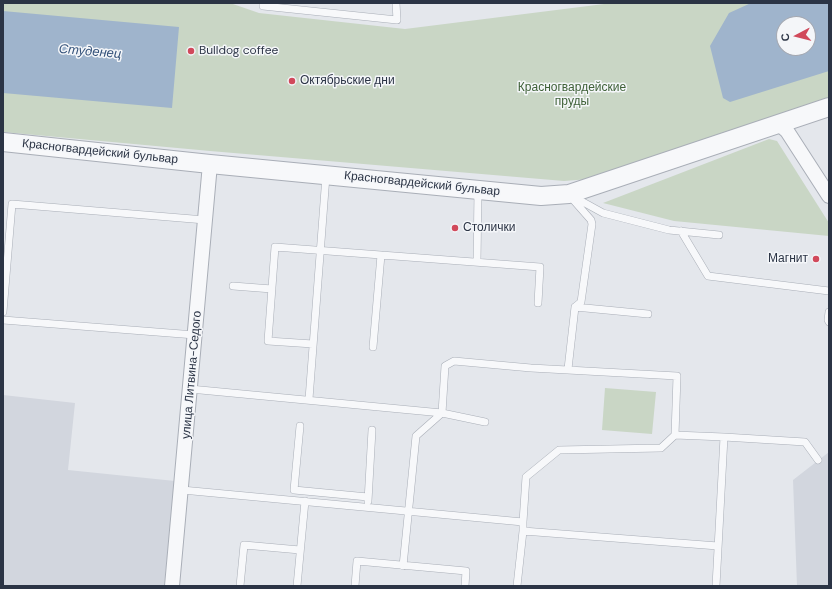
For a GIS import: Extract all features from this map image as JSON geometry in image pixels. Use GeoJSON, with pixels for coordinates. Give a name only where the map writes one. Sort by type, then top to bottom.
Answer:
{"type":"FeatureCollection","features":[{"type":"Feature","properties":{"kind":"street","name":"Красногвардейский бульвар"},"geometry":{"type":"LineString","coordinates":[[3,142],[210,164],[541,196],[569,194],[829,107]]}},
{"type":"Feature","properties":{"kind":"street"},"geometry":{"type":"LineString","coordinates":[[779,124],[787,131],[829,196]]}},
{"type":"Feature","properties":{"kind":"street","name":"улица Литвина-Седого"},"geometry":{"type":"LineString","coordinates":[[172,586],[182,490],[210,164]]}},
{"type":"Feature","properties":{"kind":"lane"},"geometry":{"type":"LineString","coordinates":[[263,3],[263,6],[398,20],[396,3]]}},
{"type":"Feature","properties":{"kind":"lane"},"geometry":{"type":"LineString","coordinates":[[309,399],[326,175]]}},
{"type":"Feature","properties":{"kind":"lane"},"geometry":{"type":"LineString","coordinates":[[477,262],[478,190]]}},
{"type":"Feature","properties":{"kind":"lane"},"geometry":{"type":"LineString","coordinates":[[569,194],[604,213],[669,230],[719,235]]}},
{"type":"Feature","properties":{"kind":"lane"},"geometry":{"type":"LineString","coordinates":[[569,194],[591,220],[592,224],[581,302],[574,306]]}},
{"type":"Feature","properties":{"kind":"lane"},"geometry":{"type":"LineString","coordinates":[[3,312],[12,204],[205,220]]}},
{"type":"Feature","properties":{"kind":"lane"},"geometry":{"type":"LineString","coordinates":[[681,231],[708,276],[829,291]]}},
{"type":"Feature","properties":{"kind":"lane"},"geometry":{"type":"LineString","coordinates":[[313,344],[268,341],[275,247],[540,267],[538,303]]}},
{"type":"Feature","properties":{"kind":"lane"},"geometry":{"type":"LineString","coordinates":[[374,347],[380,255]]}},
{"type":"Feature","properties":{"kind":"lane"},"geometry":{"type":"LineString","coordinates":[[233,286],[272,289]]}},
{"type":"Feature","properties":{"kind":"lane"},"geometry":{"type":"LineString","coordinates":[[574,306],[648,314]]}},
{"type":"Feature","properties":{"kind":"lane"},"geometry":{"type":"LineString","coordinates":[[568,369],[574,306]]}},
{"type":"Feature","properties":{"kind":"lane"},"geometry":{"type":"LineString","coordinates":[[829,312],[829,322]]}},
{"type":"Feature","properties":{"kind":"lane"},"geometry":{"type":"LineString","coordinates":[[3,320],[195,335]]}},
{"type":"Feature","properties":{"kind":"lane"},"geometry":{"type":"LineString","coordinates":[[403,566],[416,436],[442,413],[445,366],[454,361],[531,368],[677,376],[675,435],[661,448],[559,450],[526,477],[523,522],[524,531],[517,586]]}},
{"type":"Feature","properties":{"kind":"lane"},"geometry":{"type":"LineString","coordinates":[[190,389],[309,399],[442,413],[485,422]]}},
{"type":"Feature","properties":{"kind":"lane"},"geometry":{"type":"LineString","coordinates":[[300,426],[294,490],[368,497]]}},
{"type":"Feature","properties":{"kind":"lane"},"geometry":{"type":"LineString","coordinates":[[368,507],[372,430]]}},
{"type":"Feature","properties":{"kind":"lane"},"geometry":{"type":"LineString","coordinates":[[675,435],[805,442],[818,460]]}},
{"type":"Feature","properties":{"kind":"lane"},"geometry":{"type":"LineString","coordinates":[[716,586],[724,437]]}},
{"type":"Feature","properties":{"kind":"lane"},"geometry":{"type":"LineString","coordinates":[[182,490],[523,522]]}},
{"type":"Feature","properties":{"kind":"lane"},"geometry":{"type":"LineString","coordinates":[[297,586],[305,502]]}},
{"type":"Feature","properties":{"kind":"lane"},"geometry":{"type":"LineString","coordinates":[[524,531],[718,546]]}},
{"type":"Feature","properties":{"kind":"lane"},"geometry":{"type":"LineString","coordinates":[[240,586],[244,545],[300,550]]}},
{"type":"Feature","properties":{"kind":"lane"},"geometry":{"type":"LineString","coordinates":[[355,586],[357,561],[466,572],[464,586]]}},
{"type":"Feature","properties":{"kind":"shaded area"},"geometry":{"type":"Polygon","coordinates":[[[3,395],[75,403],[68,470],[175,481],[164,586],[3,586],[3,395]]]}},
{"type":"Feature","properties":{"kind":"shaded area"},"geometry":{"type":"Polygon","coordinates":[[[829,452],[829,586],[797,586],[793,480],[829,452]]]}},
{"type":"Feature","properties":{"kind":"green space","name":"Красногвардейские пруды"},"geometry":{"type":"Polygon","coordinates":[[[3,3],[230,3],[259,13],[405,29],[612,3],[829,3],[829,99],[590,179],[564,181],[3,132],[3,3]]]}},
{"type":"Feature","properties":{"kind":"green space"},"geometry":{"type":"Polygon","coordinates":[[[769,139],[777,141],[829,223],[829,236],[674,221],[603,203],[769,139]]]}},
{"type":"Feature","properties":{"kind":"green space"},"geometry":{"type":"Polygon","coordinates":[[[605,388],[656,392],[652,434],[602,430],[605,388]]]}},
{"type":"Feature","properties":{"kind":"water"},"geometry":{"type":"Polygon","coordinates":[[[751,3],[829,3],[829,71],[730,102],[723,98],[710,46],[729,13],[751,3]]]}},
{"type":"Feature","properties":{"kind":"water","name":"Студенец"},"geometry":{"type":"Polygon","coordinates":[[[3,11],[179,27],[172,108],[3,93],[3,11]]]}},
{"type":"Feature","properties":{"kind":"place","name":"Bulldog coffee"},"geometry":{"type":"Point","coordinates":[191,51]}},
{"type":"Feature","properties":{"kind":"place","name":"Октябрьские дни"},"geometry":{"type":"Point","coordinates":[292,81]}},
{"type":"Feature","properties":{"kind":"place","name":"Столички"},"geometry":{"type":"Point","coordinates":[455,228]}},
{"type":"Feature","properties":{"kind":"place","name":"Магнит"},"geometry":{"type":"Point","coordinates":[816,259]}}]}
